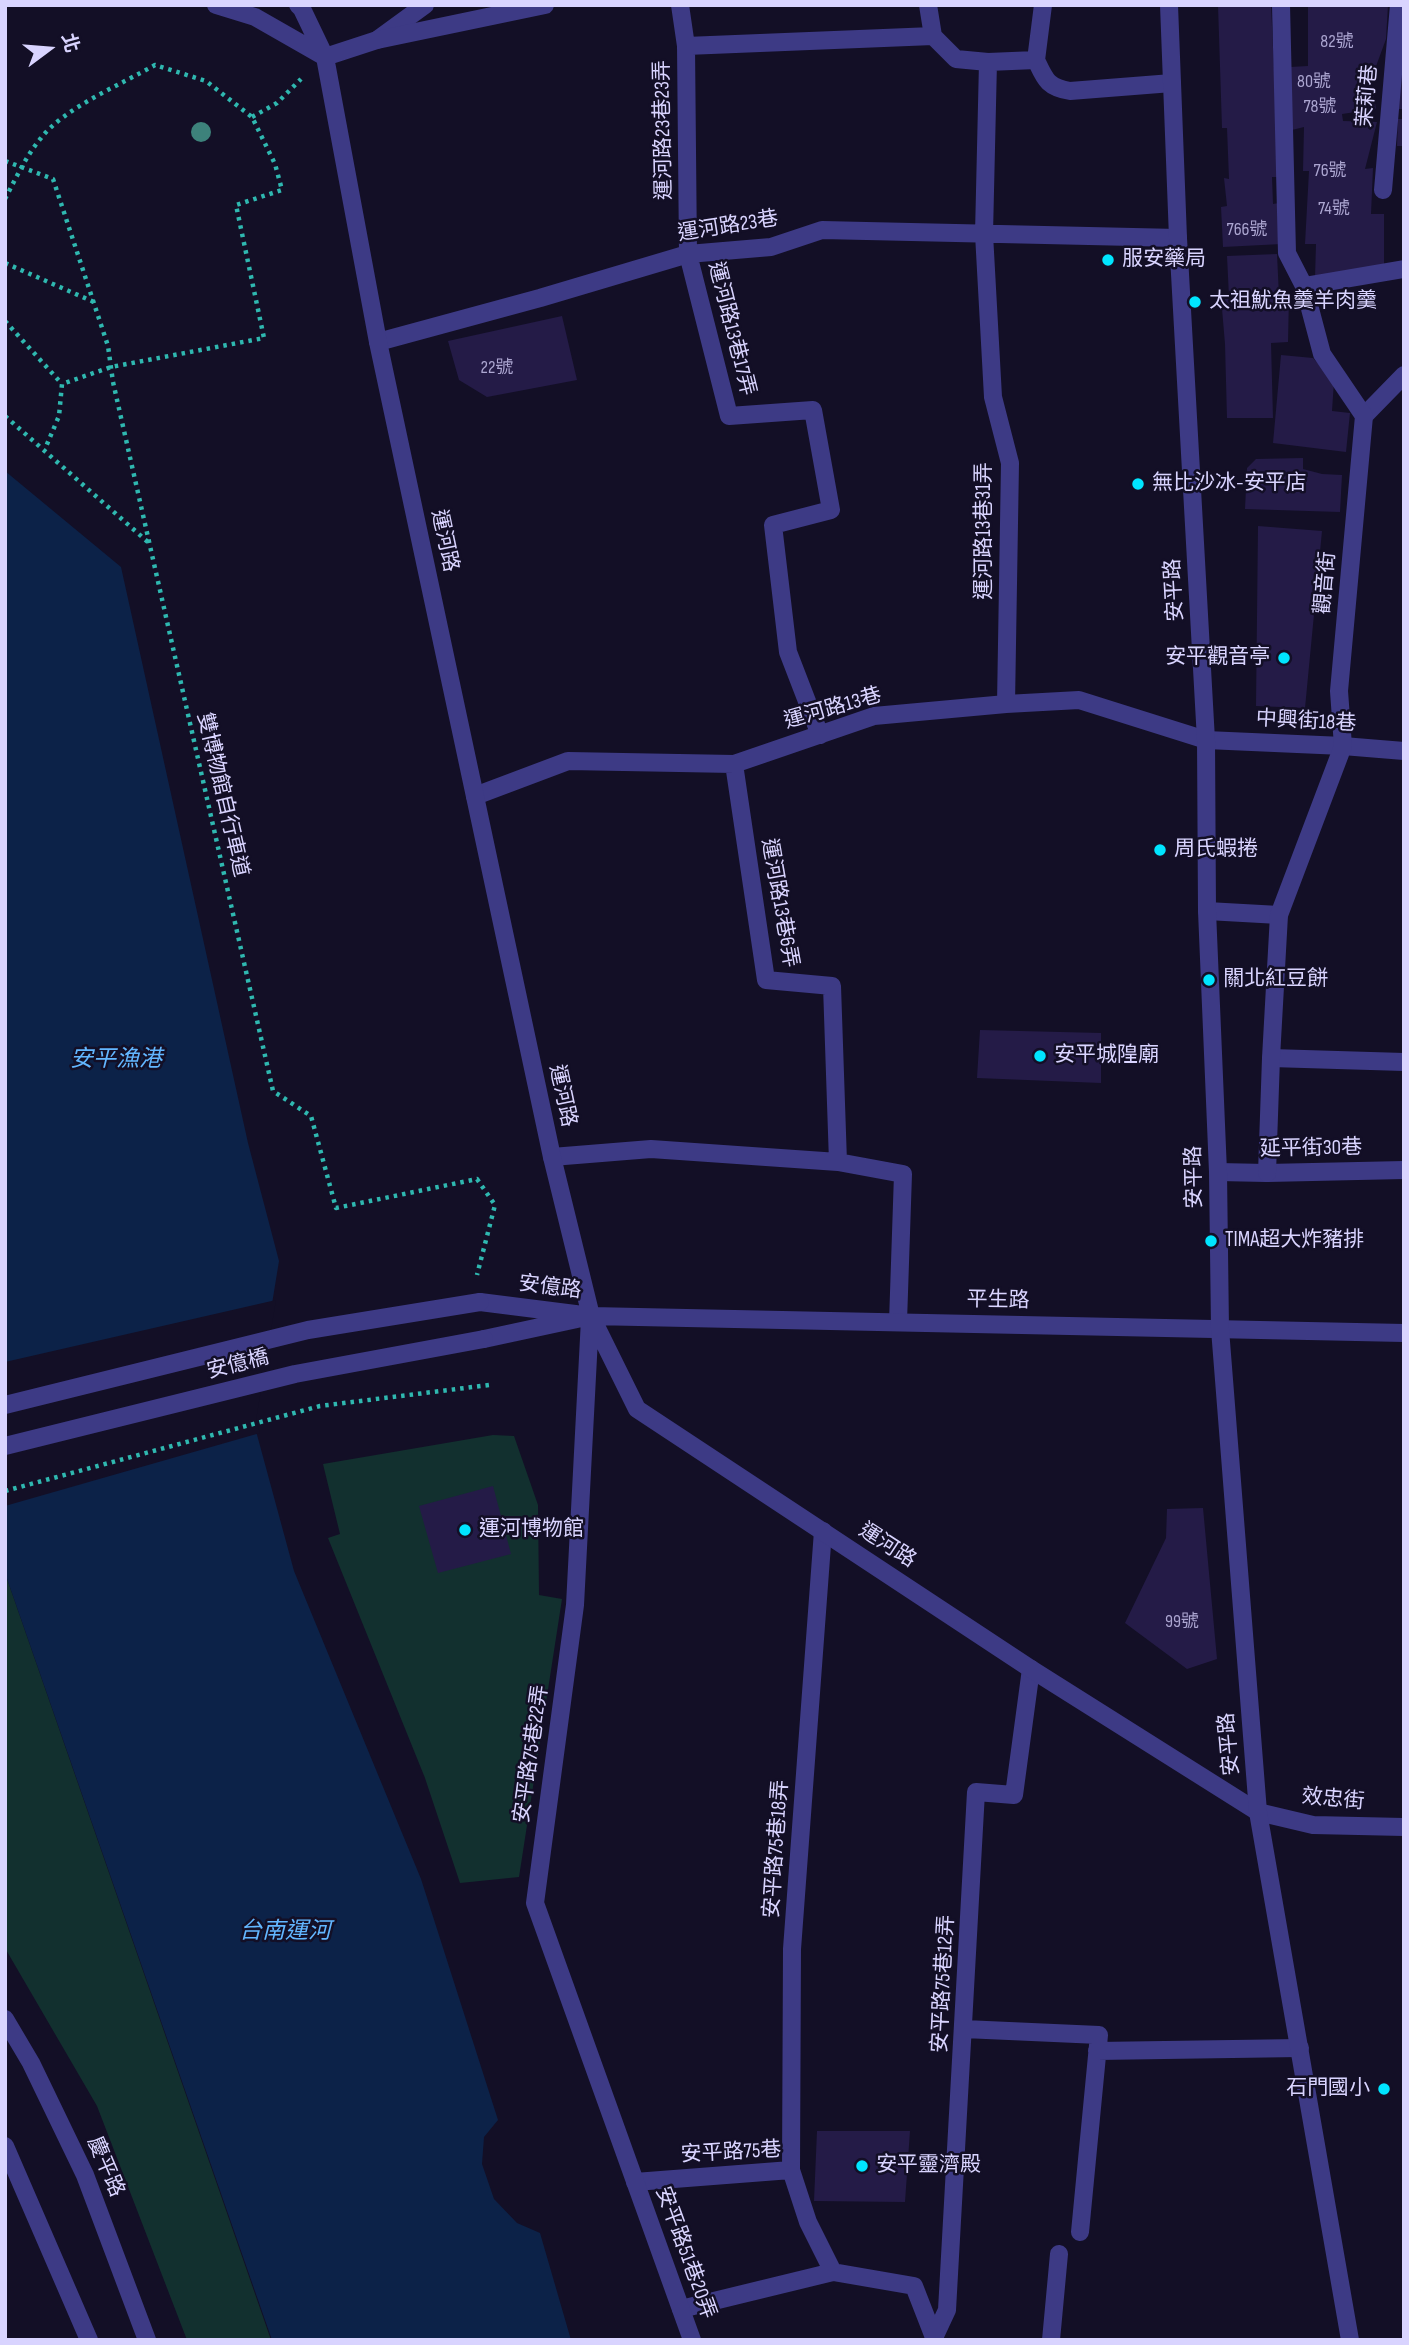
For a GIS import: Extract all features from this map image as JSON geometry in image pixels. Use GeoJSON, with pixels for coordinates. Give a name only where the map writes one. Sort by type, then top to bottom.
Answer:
{"type":"FeatureCollection","features":[{"type":"Feature","properties":{"kind":"street"},"geometry":{"type":"LineString","coordinates":[[216,5],[255,17],[325,57],[377,40],[545,5]]}},
{"type":"Feature","properties":{"kind":"street","name":"運河路"},"geometry":{"type":"LineString","coordinates":[[298,5],[325,57],[378,342],[552,1157],[591,1315],[637,1409],[1031,1669],[1258,1812]]}},
{"type":"Feature","properties":{"kind":"street"},"geometry":{"type":"LineString","coordinates":[[377,40],[425,5]]}},
{"type":"Feature","properties":{"kind":"street","name":"運河路23巷23弄"},"geometry":{"type":"LineString","coordinates":[[681,5],[686,46],[688,254]]}},
{"type":"Feature","properties":{"kind":"street"},"geometry":{"type":"LineString","coordinates":[[928,5],[933,36],[956,59],[988,62],[1036,60]]}},
{"type":"Feature","properties":{"kind":"street"},"geometry":{"type":"LineString","coordinates":[[1043,5],[1036,60],[1045,79],[1055,89],[1070,91],[1172,83]]}},
{"type":"Feature","properties":{"kind":"street","name":"安平路"},"geometry":{"type":"LineString","coordinates":[[1169,5],[1178,238],[1206,740],[1207,911],[1218,1172],[1220,1329],[1258,1812],[1350,2340]]}},
{"type":"Feature","properties":{"kind":"street"},"geometry":{"type":"LineString","coordinates":[[1281,5],[1287,253],[1304,286],[1322,354],[1364,416],[1404,374]]}},
{"type":"Feature","properties":{"kind":"street","name":"茉莉巷"},"geometry":{"type":"LineString","coordinates":[[1383,190],[1398,5]]}},
{"type":"Feature","properties":{"kind":"street","name":"運河路23巷23弄"},"geometry":{"type":"LineString","coordinates":[[686,46],[933,36]]}},
{"type":"Feature","properties":{"kind":"street","name":"運河路13巷31弄"},"geometry":{"type":"LineString","coordinates":[[988,62],[984,234],[993,397],[1010,463],[1006,704]]}},
{"type":"Feature","properties":{"kind":"street","name":"運河路23巷"},"geometry":{"type":"LineString","coordinates":[[378,342],[540,299],[688,254],[771,247],[822,230],[1178,238]]}},
{"type":"Feature","properties":{"kind":"street","name":"運河路13巷17弄"},"geometry":{"type":"LineString","coordinates":[[688,254],[729,416],[813,410],[831,510],[773,526],[788,652],[820,735]]}},
{"type":"Feature","properties":{"kind":"street"},"geometry":{"type":"LineString","coordinates":[[1304,286],[1404,269]]}},
{"type":"Feature","properties":{"kind":"street","name":"觀音街"},"geometry":{"type":"LineString","coordinates":[[1267,1173],[1270,1058],[1279,915],[1343,746],[1339,691],[1364,416]]}},
{"type":"Feature","properties":{"kind":"street","name":"運河路13巷"},"geometry":{"type":"LineString","coordinates":[[475,796],[568,761],[734,764],[874,716],[1006,704],[1079,700],[1206,740]]}},
{"type":"Feature","properties":{"kind":"street","name":"中興街18巷"},"geometry":{"type":"LineString","coordinates":[[1206,740],[1404,751]]}},
{"type":"Feature","properties":{"kind":"street","name":"運河路13巷6弄"},"geometry":{"type":"LineString","coordinates":[[734,764],[766,980],[832,986],[838,1162]]}},
{"type":"Feature","properties":{"kind":"street"},"geometry":{"type":"LineString","coordinates":[[1207,911],[1279,915]]}},
{"type":"Feature","properties":{"kind":"street"},"geometry":{"type":"LineString","coordinates":[[1270,1058],[1404,1062]]}},
{"type":"Feature","properties":{"kind":"street"},"geometry":{"type":"LineString","coordinates":[[552,1157],[651,1149],[838,1162],[902,1174],[898,1322]]}},
{"type":"Feature","properties":{"kind":"street","name":"延平街30巷"},"geometry":{"type":"LineString","coordinates":[[1218,1172],[1404,1170]]}},
{"type":"Feature","properties":{"kind":"street","name":"安億路"},"geometry":{"type":"LineString","coordinates":[[480,1302],[591,1315]]}},
{"type":"Feature","properties":{"kind":"street","name":"安億橋"},"geometry":{"type":"LineString","coordinates":[[5,1405],[309,1330],[480,1302]]}},
{"type":"Feature","properties":{"kind":"street","name":"安億路"},"geometry":{"type":"LineString","coordinates":[[484,1339],[591,1315]]}},
{"type":"Feature","properties":{"kind":"street","name":"平生路"},"geometry":{"type":"LineString","coordinates":[[591,1315],[1404,1333]]}},
{"type":"Feature","properties":{"kind":"street","name":"安平路75巷22弄"},"geometry":{"type":"LineString","coordinates":[[591,1315],[575,1605],[535,1903],[635,2182]]}},
{"type":"Feature","properties":{"kind":"street","name":"安億橋"},"geometry":{"type":"LineString","coordinates":[[5,1446],[295,1374],[484,1339]]}},
{"type":"Feature","properties":{"kind":"street","name":"安平路75巷18弄"},"geometry":{"type":"LineString","coordinates":[[790,2170],[792,1950],[823,1531]]}},
{"type":"Feature","properties":{"kind":"street","name":"安平路75巷12弄"},"geometry":{"type":"LineString","coordinates":[[933,2340],[947,2310],[976,1792],[1014,1795],[1031,1669]]}},
{"type":"Feature","properties":{"kind":"street","name":"效忠街"},"geometry":{"type":"LineString","coordinates":[[1258,1812],[1313,1825],[1404,1827]]}},
{"type":"Feature","properties":{"kind":"street","name":"慶平路"},"geometry":{"type":"LineString","coordinates":[[5,2020],[31,2063],[85,2175],[147,2340]]}},
{"type":"Feature","properties":{"kind":"street"},"geometry":{"type":"LineString","coordinates":[[964,2029],[1099,2035],[1080,2232]]}},
{"type":"Feature","properties":{"kind":"street"},"geometry":{"type":"LineString","coordinates":[[1097,2051],[1300,2048]]}},
{"type":"Feature","properties":{"kind":"street"},"geometry":{"type":"LineString","coordinates":[[5,2146],[89,2340]]}},
{"type":"Feature","properties":{"kind":"street","name":"安平路75巷"},"geometry":{"type":"LineString","coordinates":[[635,2182],[790,2170],[808,2222],[833,2272]]}},
{"type":"Feature","properties":{"kind":"street","name":"安平路51巷20弄"},"geometry":{"type":"LineString","coordinates":[[635,2182],[692,2340]]}},
{"type":"Feature","properties":{"kind":"street"},"geometry":{"type":"LineString","coordinates":[[1051,2340],[1059,2254]]}},
{"type":"Feature","properties":{"kind":"street"},"geometry":{"type":"LineString","coordinates":[[681,2309],[833,2272],[914,2286],[933,2340]]}},
{"type":"Feature","properties":{"kind":"path"},"geometry":{"type":"LineString","coordinates":[[252,117],[277,103],[325,57]]}},
{"type":"Feature","properties":{"kind":"path"},"geometry":{"type":"LineString","coordinates":[[5,199],[21,167],[42,136],[65,116],[155,65],[206,81],[252,117],[275,164],[282,190],[236,205],[264,338],[111,367],[62,384]]}},
{"type":"Feature","properties":{"kind":"path","name":"雙博物館自行車道"},"geometry":{"type":"LineString","coordinates":[[5,161],[53,179],[108,346],[149,544],[273,1091],[311,1116],[336,1208],[477,1179],[495,1205],[477,1276]]}},
{"type":"Feature","properties":{"kind":"path"},"geometry":{"type":"LineString","coordinates":[[5,263],[95,302]]}},
{"type":"Feature","properties":{"kind":"path"},"geometry":{"type":"LineString","coordinates":[[5,321],[62,384],[59,416],[45,449]]}},
{"type":"Feature","properties":{"kind":"path"},"geometry":{"type":"LineString","coordinates":[[5,416],[149,544]]}},
{"type":"Feature","properties":{"kind":"path"},"geometry":{"type":"LineString","coordinates":[[5,1491],[320,1406],[489,1385]]}},
{"type":"Feature","properties":{"kind":"green space"},"geometry":{"type":"Polygon","coordinates":[[[493,1435],[514,1436],[538,1505],[539,1595],[562,1599],[519,1877],[460,1883],[425,1778],[328,1538],[340,1534],[323,1464],[493,1435]]]}},
{"type":"Feature","properties":{"kind":"green space"},"geometry":{"type":"Polygon","coordinates":[[[5,1573],[271,2340],[187,2340],[97,2106],[5,1948],[5,1573]]]}},
{"type":"Feature","properties":{"kind":"water","name":"台南運河"},"geometry":{"type":"Polygon","coordinates":[[[5,471],[121,567],[248,1143],[279,1261],[253,1420],[294,1571],[421,1879],[498,2120],[484,2137],[482,2164],[494,2199],[517,2223],[540,2233],[571,2340],[272,2340],[5,1573],[5,471]]]}},
{"type":"Feature","properties":{"kind":"pier"},"geometry":{"type":"Polygon","coordinates":[[[276,1300],[256,1420],[260,1433],[5,1506],[5,1362],[276,1300]]]}},
{"type":"Feature","properties":{"kind":"building"},"geometry":{"type":"Polygon","coordinates":[[[1218,5],[1271,5],[1279,177],[1272,177],[1273,204],[1279,203],[1282,244],[1223,247],[1221,207],[1227,206],[1224,178],[1229,179],[1227,128],[1222,128],[1218,5]]]}},
{"type":"Feature","properties":{"kind":"building"},"geometry":{"type":"Polygon","coordinates":[[[1308,5],[1388,5],[1386,39],[1371,80],[1376,109],[1342,114],[1343,121],[1377,122],[1365,169],[1373,168],[1371,214],[1384,214],[1384,267],[1315,278],[1316,244],[1305,244],[1309,171],[1303,171],[1304,127],[1288,131],[1290,67],[1308,66],[1308,5]]]}},
{"type":"Feature","properties":{"kind":"building"},"geometry":{"type":"Polygon","coordinates":[[[1393,75],[1404,75],[1404,109],[1393,109],[1393,75]]]}},
{"type":"Feature","properties":{"kind":"building"},"geometry":{"type":"Polygon","coordinates":[[[1398,119],[1404,119],[1404,146],[1397,146],[1398,119]]]}},
{"type":"Feature","properties":{"kind":"building"},"geometry":{"type":"Polygon","coordinates":[[[1277,254],[1279,296],[1289,296],[1288,342],[1271,343],[1273,418],[1227,418],[1221,297],[1229,297],[1227,256],[1277,254]]]}},
{"type":"Feature","properties":{"kind":"building"},"geometry":{"type":"Polygon","coordinates":[[[562,316],[577,380],[487,397],[459,380],[448,341],[562,316]]]}},
{"type":"Feature","properties":{"kind":"building"},"geometry":{"type":"Polygon","coordinates":[[[1281,355],[1313,358],[1334,381],[1332,411],[1350,413],[1346,452],[1273,443],[1281,355]]]}},
{"type":"Feature","properties":{"kind":"building"},"geometry":{"type":"Polygon","coordinates":[[[1303,458],[1303,469],[1342,475],[1340,512],[1245,509],[1247,468],[1256,459],[1303,458]]]}},
{"type":"Feature","properties":{"kind":"building","name":"安平觀音亭"},"geometry":{"type":"Polygon","coordinates":[[[1258,526],[1322,531],[1305,708],[1256,706],[1258,526]]]}},
{"type":"Feature","properties":{"kind":"building","name":"安平城隍廟"},"geometry":{"type":"Polygon","coordinates":[[[980,1030],[1101,1033],[1101,1083],[977,1078],[980,1030]]]}},
{"type":"Feature","properties":{"kind":"building","name":"運河博物館"},"geometry":{"type":"Polygon","coordinates":[[[493,1486],[511,1554],[438,1573],[419,1506],[493,1486]]]}},
{"type":"Feature","properties":{"kind":"building"},"geometry":{"type":"Polygon","coordinates":[[[1203,1508],[1217,1659],[1187,1669],[1125,1623],[1166,1538],[1167,1509],[1203,1508]]]}},
{"type":"Feature","properties":{"kind":"building","name":"安平靈濟殿"},"geometry":{"type":"Polygon","coordinates":[[[817,2131],[910,2131],[905,2202],[814,2201],[817,2131]]]}},
{"type":"Feature","properties":{"kind":"place","name":"服安藥局"},"geometry":{"type":"Point","coordinates":[1108,260]}},
{"type":"Feature","properties":{"kind":"place","name":"太祖魷魚羹羊肉羹"},"geometry":{"type":"Point","coordinates":[1195,302]}},
{"type":"Feature","properties":{"kind":"place","name":"無比沙冰-安平店"},"geometry":{"type":"Point","coordinates":[1138,484]}},
{"type":"Feature","properties":{"kind":"place","name":"安平觀音亭"},"geometry":{"type":"Point","coordinates":[1284,658]}},
{"type":"Feature","properties":{"kind":"place","name":"周氏蝦捲"},"geometry":{"type":"Point","coordinates":[1160,850]}},
{"type":"Feature","properties":{"kind":"place","name":"關北紅豆餅"},"geometry":{"type":"Point","coordinates":[1209,980]}},
{"type":"Feature","properties":{"kind":"place","name":"安平城隍廟"},"geometry":{"type":"Point","coordinates":[1040,1056]}},
{"type":"Feature","properties":{"kind":"place","name":"TIMA超大炸豬排"},"geometry":{"type":"Point","coordinates":[1211,1241]}},
{"type":"Feature","properties":{"kind":"place","name":"運河博物館"},"geometry":{"type":"Point","coordinates":[465,1530]}},
{"type":"Feature","properties":{"kind":"place","name":"石門國小"},"geometry":{"type":"Point","coordinates":[1384,2089]}},
{"type":"Feature","properties":{"kind":"place","name":"安平靈濟殿"},"geometry":{"type":"Point","coordinates":[862,2166]}},
{"type":"Feature","properties":{"kind":"water label","name":"安平漁港"},"geometry":{"type":"Point","coordinates":[116,1060]}}]}
